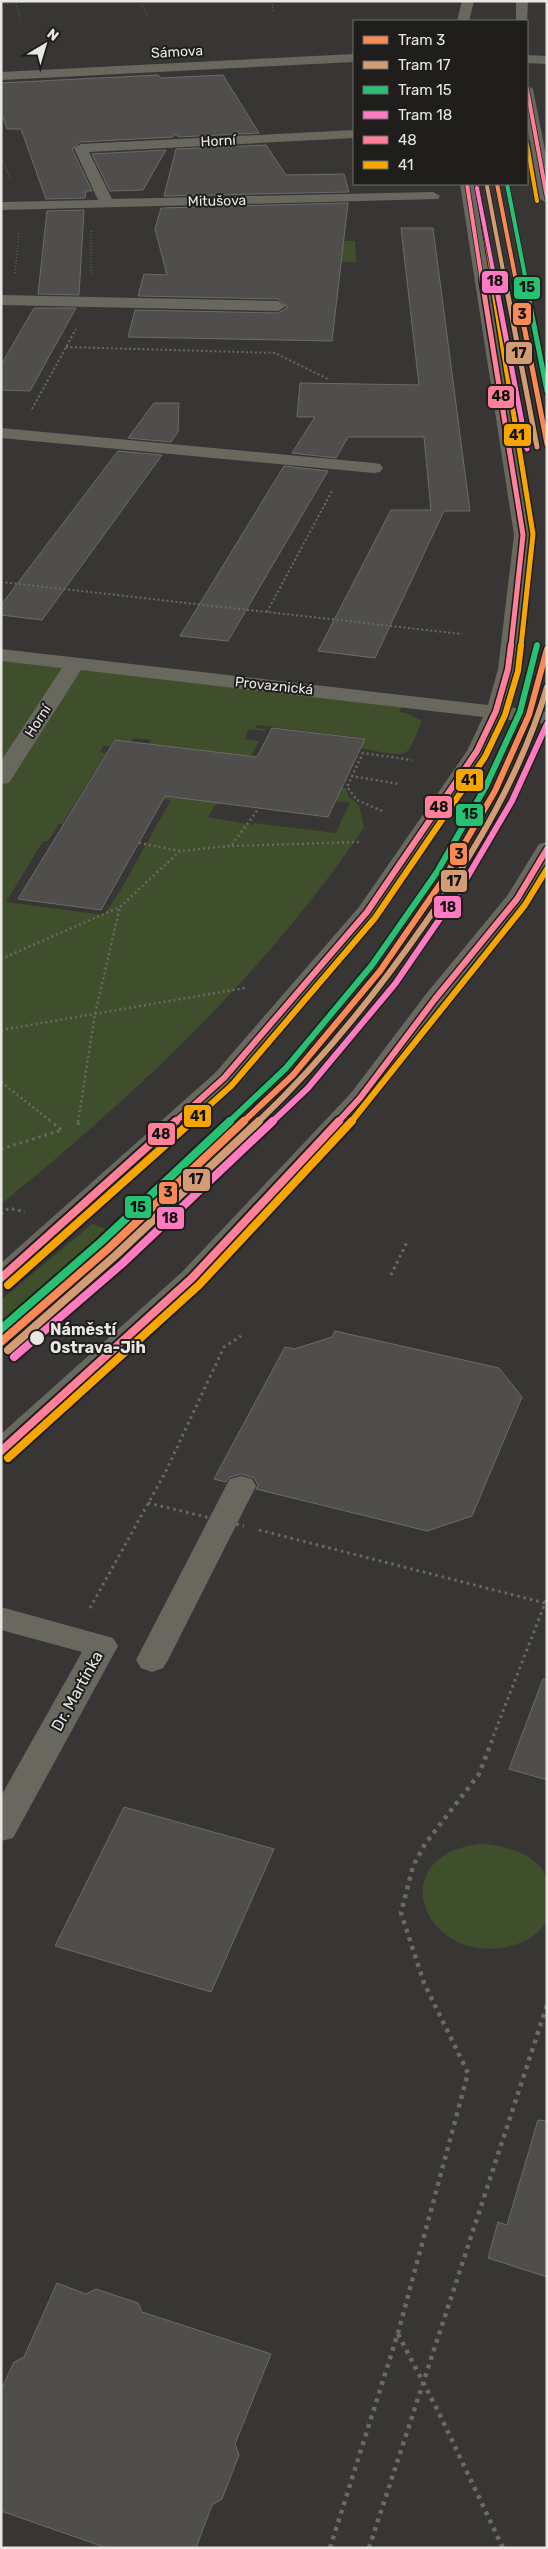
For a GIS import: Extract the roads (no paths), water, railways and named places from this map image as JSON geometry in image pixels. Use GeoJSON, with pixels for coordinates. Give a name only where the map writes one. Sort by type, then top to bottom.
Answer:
{"type":"FeatureCollection","features":[{"type":"Feature","properties":{"kind":"street"},"geometry":{"type":"LineString","coordinates":[[463,20],[468,1]]}},
{"type":"Feature","properties":{"kind":"street"},"geometry":{"type":"LineString","coordinates":[[522,1],[522,20]]}},
{"type":"Feature","properties":{"kind":"street","name":"Sámova"},"geometry":{"type":"LineString","coordinates":[[1,76],[353,58]]}},
{"type":"Feature","properties":{"kind":"street"},"geometry":{"type":"LineString","coordinates":[[528,59],[547,60]]}},
{"type":"Feature","properties":{"kind":"street"},"geometry":{"type":"LineString","coordinates":[[528,94],[547,199]]}},
{"type":"Feature","properties":{"kind":"street","name":"Horní"},"geometry":{"type":"LineString","coordinates":[[107,204],[81,148],[353,134]]}},
{"type":"Feature","properties":{"kind":"street"},"geometry":{"type":"LineString","coordinates":[[1,1278],[224,1078],[367,912],[477,751],[496,711],[508,669],[523,535],[467,185]]}},
{"type":"Feature","properties":{"kind":"street","name":"Mitušova"},"geometry":{"type":"LineString","coordinates":[[1,206],[433,196]]}},
{"type":"Feature","properties":{"kind":"street"},"geometry":{"type":"LineString","coordinates":[[7,300],[278,306]]}},
{"type":"Feature","properties":{"kind":"street"},"geometry":{"type":"LineString","coordinates":[[9,434],[374,468]]}},
{"type":"Feature","properties":{"kind":"street","name":"Provaznická"},"geometry":{"type":"LineString","coordinates":[[1,655],[547,718]]}},
{"type":"Feature","properties":{"kind":"street","name":"Horní"},"geometry":{"type":"LineString","coordinates":[[1,778],[75,664]]}},
{"type":"Feature","properties":{"kind":"street"},"geometry":{"type":"LineString","coordinates":[[1,1451],[192,1278],[360,1098],[435,999],[517,899],[547,849]]}},
{"type":"Feature","properties":{"kind":"street"},"geometry":{"type":"LineString","coordinates":[[152,1660],[234,1524],[241,1486]]}},
{"type":"Feature","properties":{"kind":"street","name":"Dr. Martínka"},"geometry":{"type":"LineString","coordinates":[[1,1618],[102,1646],[1,1828]]}},
{"type":"Feature","properties":{"kind":"tram line","name":"3"},"geometry":{"type":"LineString","coordinates":[[497,185],[547,444]]}},
{"type":"Feature","properties":{"kind":"tram line","name":"15"},"geometry":{"type":"LineString","coordinates":[[507,185],[547,391]]}},
{"type":"Feature","properties":{"kind":"tram line","name":"17"},"geometry":{"type":"LineString","coordinates":[[487,186],[537,447]]}},
{"type":"Feature","properties":{"kind":"tram line","name":"18"},"geometry":{"type":"LineString","coordinates":[[477,188],[527,449]]}},
{"type":"Feature","properties":{"kind":"tram line","name":"15"},"geometry":{"type":"LineString","coordinates":[[1,1329],[102,1241],[286,1068],[372,965],[437,872],[486,786],[520,712],[537,645]]}},
{"type":"Feature","properties":{"kind":"tram line","name":"3"},"geometry":{"type":"LineString","coordinates":[[1,1342],[109,1248],[293,1075],[380,971],[445,877],[495,791],[529,715],[547,649]]}},
{"type":"Feature","properties":{"kind":"tram line","name":"17"},"geometry":{"type":"LineString","coordinates":[[8,1350],[116,1255],[300,1082],[388,977],[453,883],[504,796],[538,718],[547,687]]}},
{"type":"Feature","properties":{"kind":"tram line","name":"18"},"geometry":{"type":"LineString","coordinates":[[14,1357],[123,1263],[308,1088],[395,984],[461,888],[512,801],[547,724]]}},
{"type":"Feature","properties":{"kind":"place","name":"Náměstí Ostrava-Jih"},"geometry":{"type":"Point","coordinates":[37,1338]}}]}
